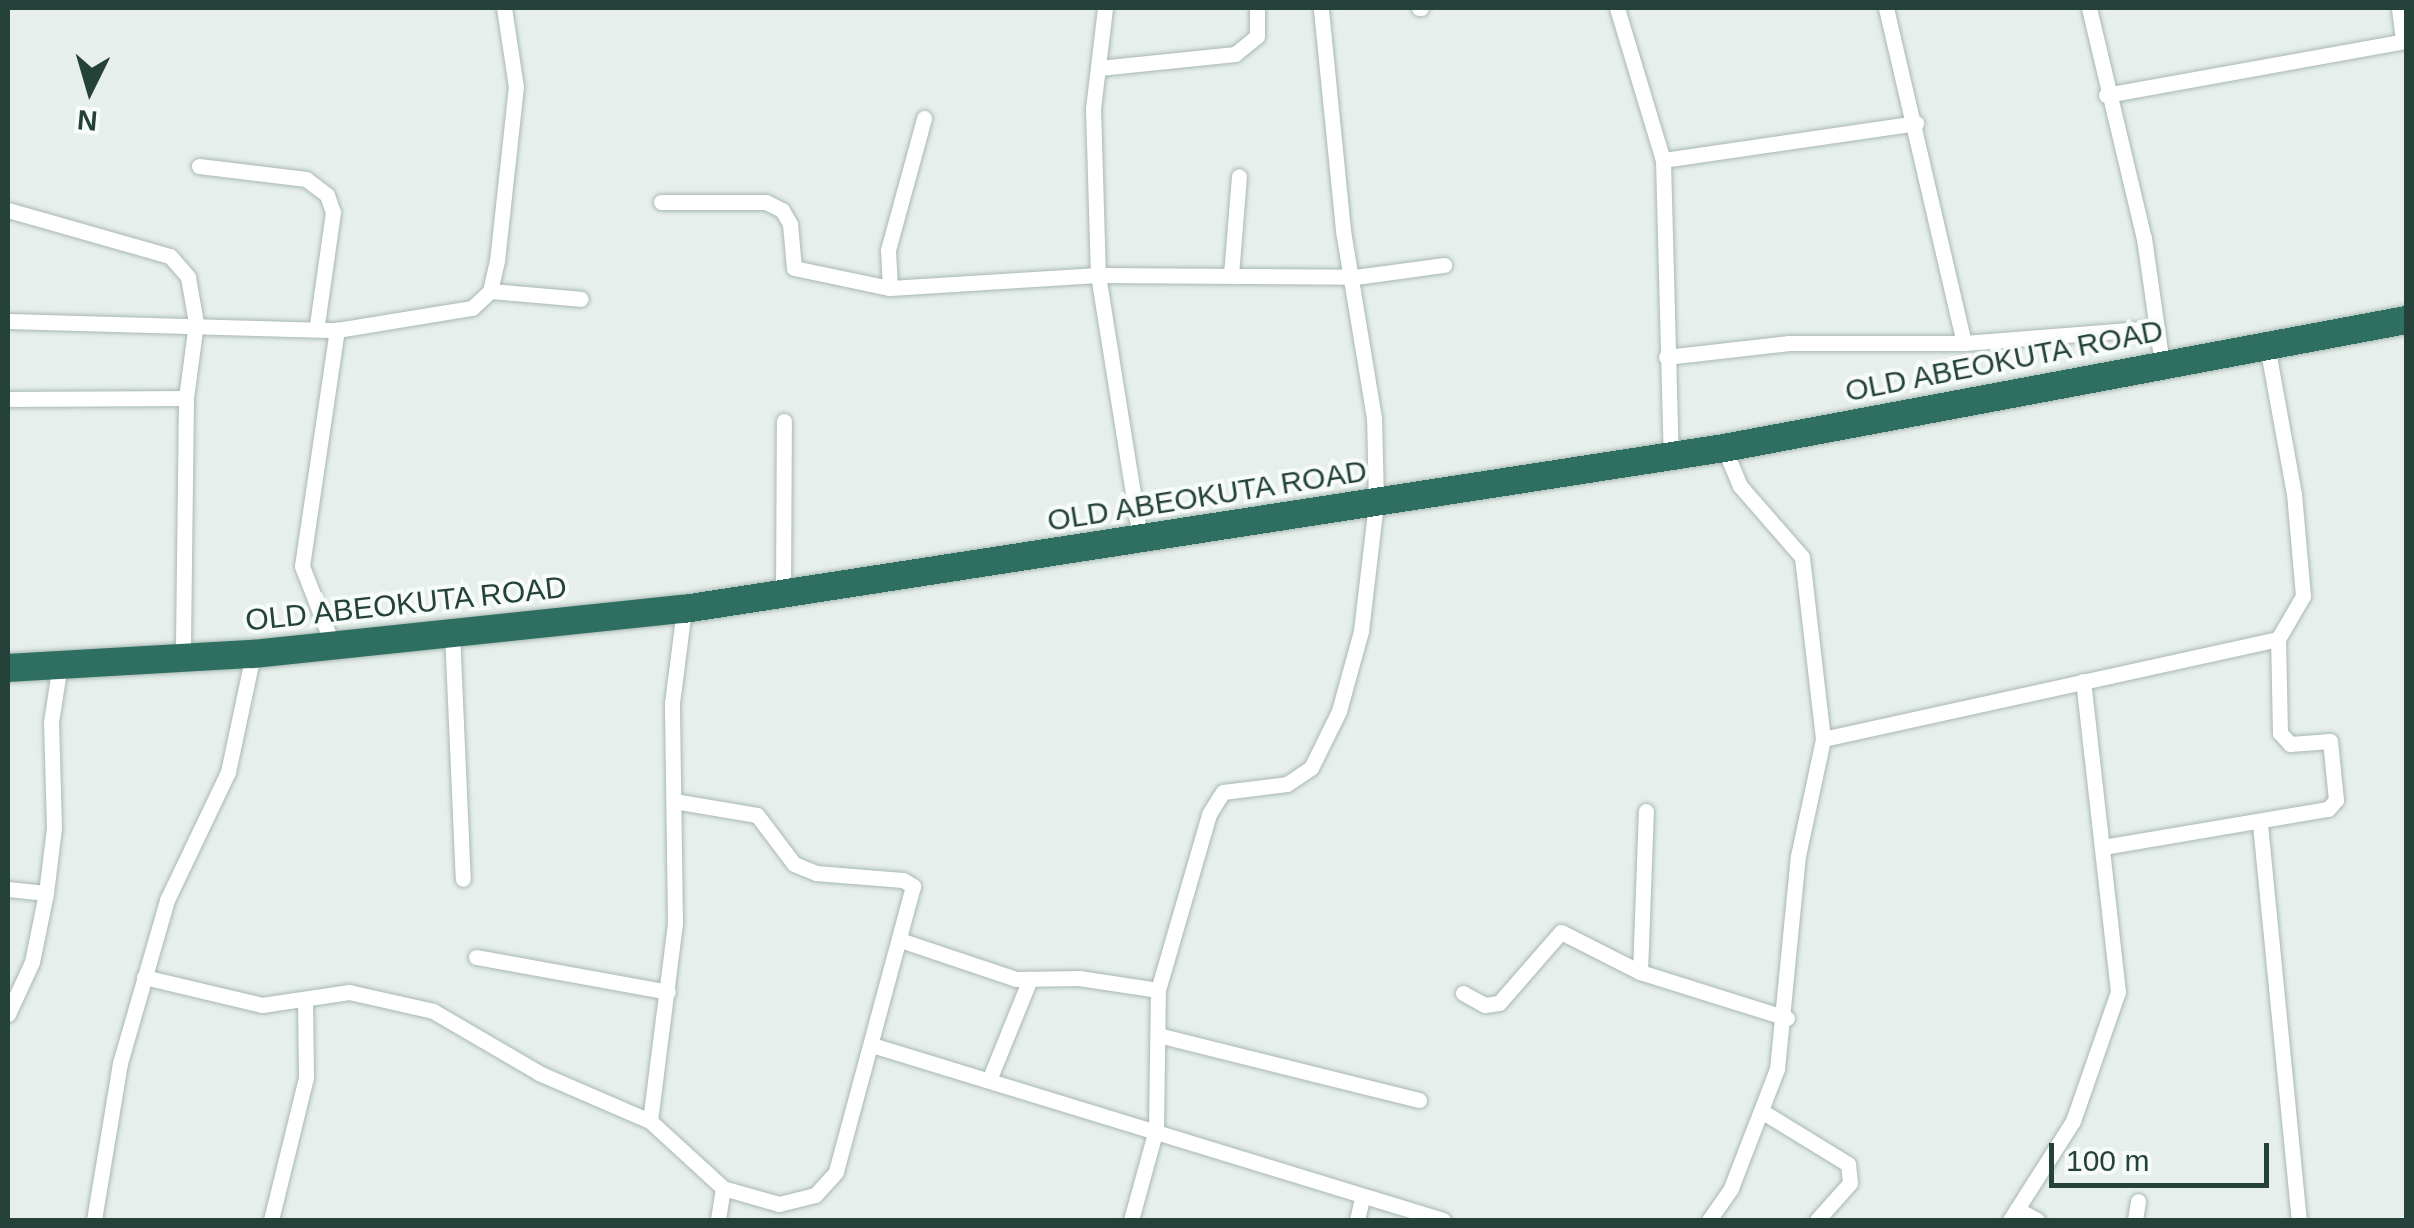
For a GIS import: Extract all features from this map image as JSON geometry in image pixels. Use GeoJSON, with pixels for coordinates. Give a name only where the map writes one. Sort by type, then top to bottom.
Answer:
{"type":"FeatureCollection","features":[{"type":"Feature","properties":{"kind":"highway","name":"OLD ABEOKUTA ROAD"},"geometry":{"type":"LineString","coordinates":[[8,668],[253,654],[684,609],[1724,448],[2406,320]]}},
{"type":"Feature","properties":{"kind":"street"},"geometry":{"type":"LineString","coordinates":[[8,322],[317,325],[337,330],[472,308],[490,291],[516,87],[504,8]]}},
{"type":"Feature","properties":{"kind":"street"},"geometry":{"type":"LineString","coordinates":[[1105,8],[1093,108],[1098,275],[1140,538]]}},
{"type":"Feature","properties":{"kind":"street"},"geometry":{"type":"LineString","coordinates":[[1099,68],[1235,54],[1257,36],[1256,8]]}},
{"type":"Feature","properties":{"kind":"street"},"geometry":{"type":"LineString","coordinates":[[1131,1220],[1156,1129],[1158,990],[1209,814],[1224,792],[1287,784],[1312,768],[1338,711],[1361,630],[1376,503],[1374,418],[1355,277],[1343,230],[1321,8]]}},
{"type":"Feature","properties":{"kind":"street"},"geometry":{"type":"LineString","coordinates":[[1617,8],[1663,160],[1666,358],[1672,456]]}},
{"type":"Feature","properties":{"kind":"street"},"geometry":{"type":"LineString","coordinates":[[1886,8],[1916,123],[1964,343]]}},
{"type":"Feature","properties":{"kind":"street"},"geometry":{"type":"LineString","coordinates":[[2089,8],[2106,95],[2144,238],[2162,364]]}},
{"type":"Feature","properties":{"kind":"street"},"geometry":{"type":"LineString","coordinates":[[2106,95],[2405,41],[2398,8]]}},
{"type":"Feature","properties":{"kind":"street"},"geometry":{"type":"LineString","coordinates":[[890,288],[888,250],[924,118]]}},
{"type":"Feature","properties":{"kind":"street"},"geometry":{"type":"LineString","coordinates":[[1663,160],[1916,123]]}},
{"type":"Feature","properties":{"kind":"street"},"geometry":{"type":"LineString","coordinates":[[199,166],[306,179],[327,195],[333,212],[317,325]]}},
{"type":"Feature","properties":{"kind":"street"},"geometry":{"type":"LineString","coordinates":[[1230,275],[1238,176]]}},
{"type":"Feature","properties":{"kind":"street"},"geometry":{"type":"LineString","coordinates":[[662,202],[766,202],[782,210],[790,224],[794,268],[890,288],[1098,275],[1355,277],[1444,265]]}},
{"type":"Feature","properties":{"kind":"street"},"geometry":{"type":"LineString","coordinates":[[8,210],[170,256],[188,277],[196,323],[186,398],[183,656]]}},
{"type":"Feature","properties":{"kind":"street"},"geometry":{"type":"LineString","coordinates":[[490,291],[581,299]]}},
{"type":"Feature","properties":{"kind":"street"},"geometry":{"type":"LineString","coordinates":[[1666,358],[1789,343],[1964,343],[2154,328]]}},
{"type":"Feature","properties":{"kind":"street"},"geometry":{"type":"LineString","coordinates":[[332,644],[302,566],[337,330]]}},
{"type":"Feature","properties":{"kind":"street"},"geometry":{"type":"LineString","coordinates":[[2103,846],[2260,824],[2328,810],[2336,800],[2330,741],[2290,744],[2280,733],[2278,639],[2303,596],[2294,494],[2267,346]]}},
{"type":"Feature","properties":{"kind":"street"},"geometry":{"type":"LineString","coordinates":[[8,399],[186,398]]}},
{"type":"Feature","properties":{"kind":"street"},"geometry":{"type":"LineString","coordinates":[[784,421],[784,594]]}},
{"type":"Feature","properties":{"kind":"street"},"geometry":{"type":"LineString","coordinates":[[1709,1220],[1763,1112],[1787,1018],[1798,856],[1823,739],[1806,568],[1796,546],[1740,486],[1724,448]]}},
{"type":"Feature","properties":{"kind":"street"},"geometry":{"type":"LineString","coordinates":[[650,1121],[668,992],[674,801],[672,702],[684,609]]}},
{"type":"Feature","properties":{"kind":"street"},"geometry":{"type":"LineString","coordinates":[[452,632],[463,879]]}},
{"type":"Feature","properties":{"kind":"street"},"geometry":{"type":"LineString","coordinates":[[1823,739],[2278,639]]}},
{"type":"Feature","properties":{"kind":"street"},"geometry":{"type":"LineString","coordinates":[[94,1220],[120,1063],[144,977],[184,857],[212,816],[228,772],[253,654]]}},
{"type":"Feature","properties":{"kind":"street"},"geometry":{"type":"LineString","coordinates":[[8,1014],[32,962],[46,894],[54,828],[51,722],[60,664]]}},
{"type":"Feature","properties":{"kind":"street"},"geometry":{"type":"LineString","coordinates":[[2037,1220],[2013,1215],[2073,1121],[2118,992],[2084,681]]}},
{"type":"Feature","properties":{"kind":"street"},"geometry":{"type":"LineString","coordinates":[[144,977],[262,1005],[349,992],[432,1011],[539,1073],[650,1121],[723,1188],[779,1204],[826,1186],[914,897],[903,880],[816,873],[794,864],[757,815],[674,801]]}},
{"type":"Feature","properties":{"kind":"street"},"geometry":{"type":"LineString","coordinates":[[1640,972],[1646,811]]}},
{"type":"Feature","properties":{"kind":"street"},"geometry":{"type":"LineString","coordinates":[[2260,824],[2298,1220]]}},
{"type":"Feature","properties":{"kind":"street"},"geometry":{"type":"LineString","coordinates":[[8,889],[46,894]]}},
{"type":"Feature","properties":{"kind":"street"},"geometry":{"type":"LineString","coordinates":[[1463,993],[1485,1005],[1498,1003],[1558,932],[1598,946],[1640,972],[1787,1018]]}},
{"type":"Feature","properties":{"kind":"street"},"geometry":{"type":"LineString","coordinates":[[900,940],[1030,978],[1158,990]]}},
{"type":"Feature","properties":{"kind":"street"},"geometry":{"type":"LineString","coordinates":[[476,957],[668,992]]}},
{"type":"Feature","properties":{"kind":"street"},"geometry":{"type":"LineString","coordinates":[[989,1080],[1030,978]]}},
{"type":"Feature","properties":{"kind":"street"},"geometry":{"type":"LineString","coordinates":[[270,1220],[306,1078],[305,1001]]}},
{"type":"Feature","properties":{"kind":"street"},"geometry":{"type":"LineString","coordinates":[[1158,1036],[1419,1100]]}},
{"type":"Feature","properties":{"kind":"street"},"geometry":{"type":"LineString","coordinates":[[872,1045],[1444,1220]]}},
{"type":"Feature","properties":{"kind":"street"},"geometry":{"type":"LineString","coordinates":[[1763,1112],[1848,1164],[1850,1183],[1818,1220]]}},
{"type":"Feature","properties":{"kind":"street"},"geometry":{"type":"LineString","coordinates":[[718,1220],[723,1188]]}},
{"type":"Feature","properties":{"kind":"street"},"geometry":{"type":"LineString","coordinates":[[1358,1220],[1362,1198]]}},
{"type":"Feature","properties":{"kind":"street"},"geometry":{"type":"LineString","coordinates":[[2135,1220],[2138,1201]]}}]}
